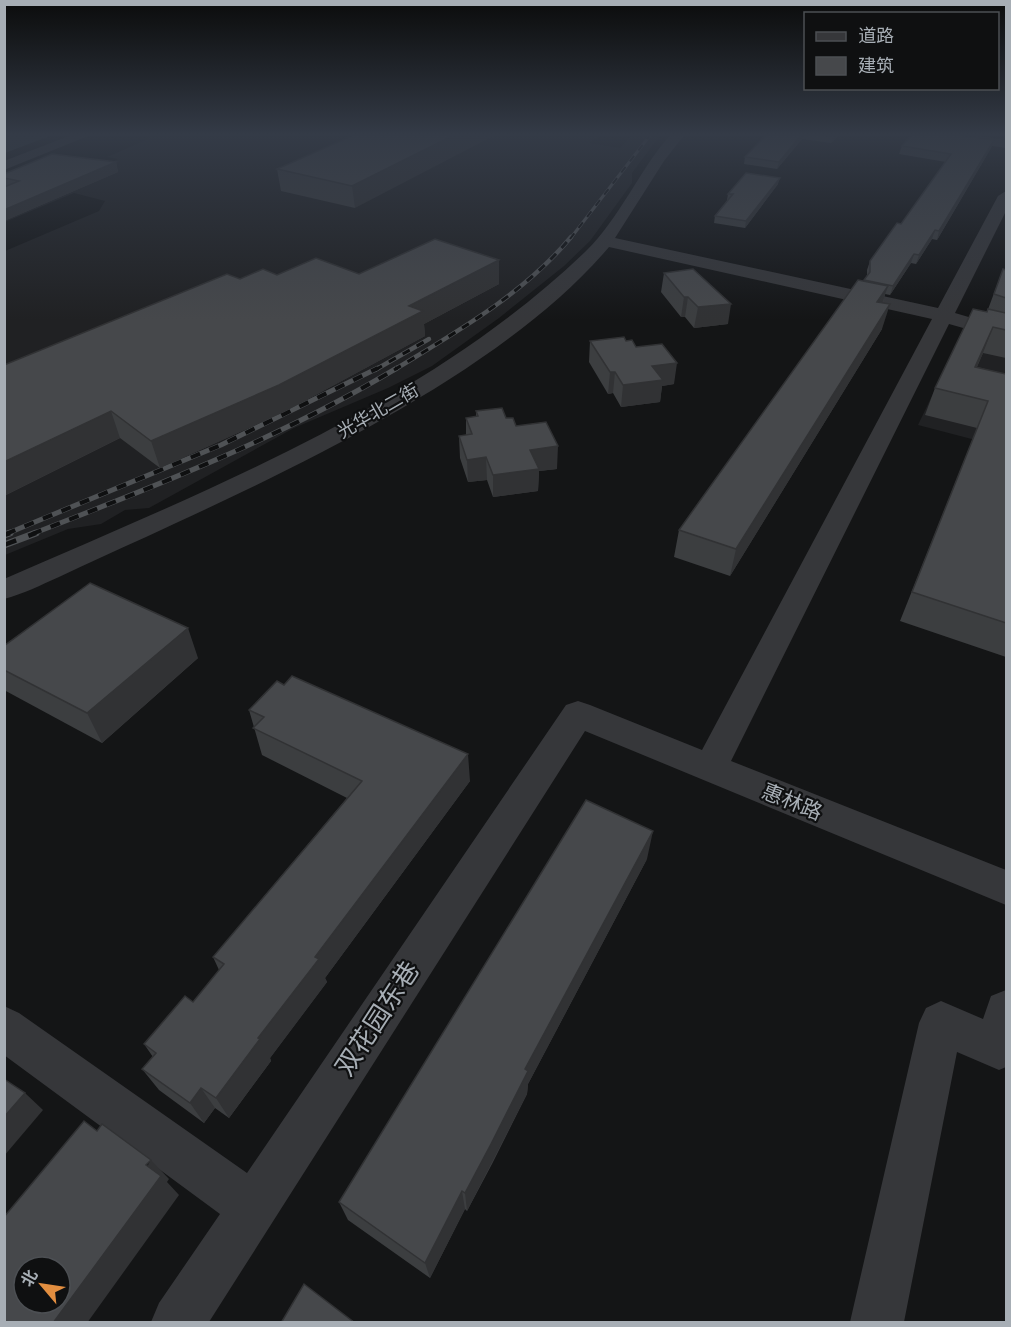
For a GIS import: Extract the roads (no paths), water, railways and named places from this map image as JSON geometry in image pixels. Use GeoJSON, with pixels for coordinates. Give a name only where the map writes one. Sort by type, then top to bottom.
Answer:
{"type":"FeatureCollection","features":[{"type":"Feature","properties":{"kind":"street","name":"光华北二街"},"geometry":{"type":"LineString","coordinates":[[4,590],[201,502],[341,433],[450,369],[505,330],[563,282],[605,241],[634,196]]}},
{"type":"Feature","properties":{"kind":"street"},"geometry":{"type":"LineString","coordinates":[[709,769],[1006,196]]}},
{"type":"Feature","properties":{"kind":"street"},"geometry":{"type":"LineString","coordinates":[[605,241],[943,315],[969,325],[1006,334]]}},
{"type":"Feature","properties":{"kind":"street","name":"惠林路"},"geometry":{"type":"LineString","coordinates":[[578,714],[1006,888]]}},
{"type":"Feature","properties":{"kind":"street","name":"双花园东巷"},"geometry":{"type":"LineString","coordinates":[[178,1323],[578,714]]}},
{"type":"Feature","properties":{"kind":"street"},"geometry":{"type":"LineString","coordinates":[[877,1323],[941,1023],[999,1048],[1006,1011]]}},
{"type":"Feature","properties":{"kind":"street"},"geometry":{"type":"LineString","coordinates":[[4,1028],[254,1208]]}},
{"type":"Feature","properties":{"kind":"railway"},"geometry":{"type":"LineString","coordinates":[[570,239],[603,196]]}},
{"type":"Feature","properties":{"kind":"railway"},"geometry":{"type":"LineString","coordinates":[[394,370],[511,294],[552,258],[571,237]]}},
{"type":"Feature","properties":{"kind":"railway"},"geometry":{"type":"LineString","coordinates":[[375,370],[429,339]]}},
{"type":"Feature","properties":{"kind":"railway"},"geometry":{"type":"LineString","coordinates":[[6,534],[221,445],[378,368]]}},
{"type":"Feature","properties":{"kind":"railway"},"geometry":{"type":"LineString","coordinates":[[32,534],[218,459],[309,416],[397,368]]}},
{"type":"Feature","properties":{"kind":"railway"},"geometry":{"type":"LineString","coordinates":[[4,535],[10,533]]}},
{"type":"Feature","properties":{"kind":"railway"},"geometry":{"type":"LineString","coordinates":[[4,545],[36,533]]}}]}
